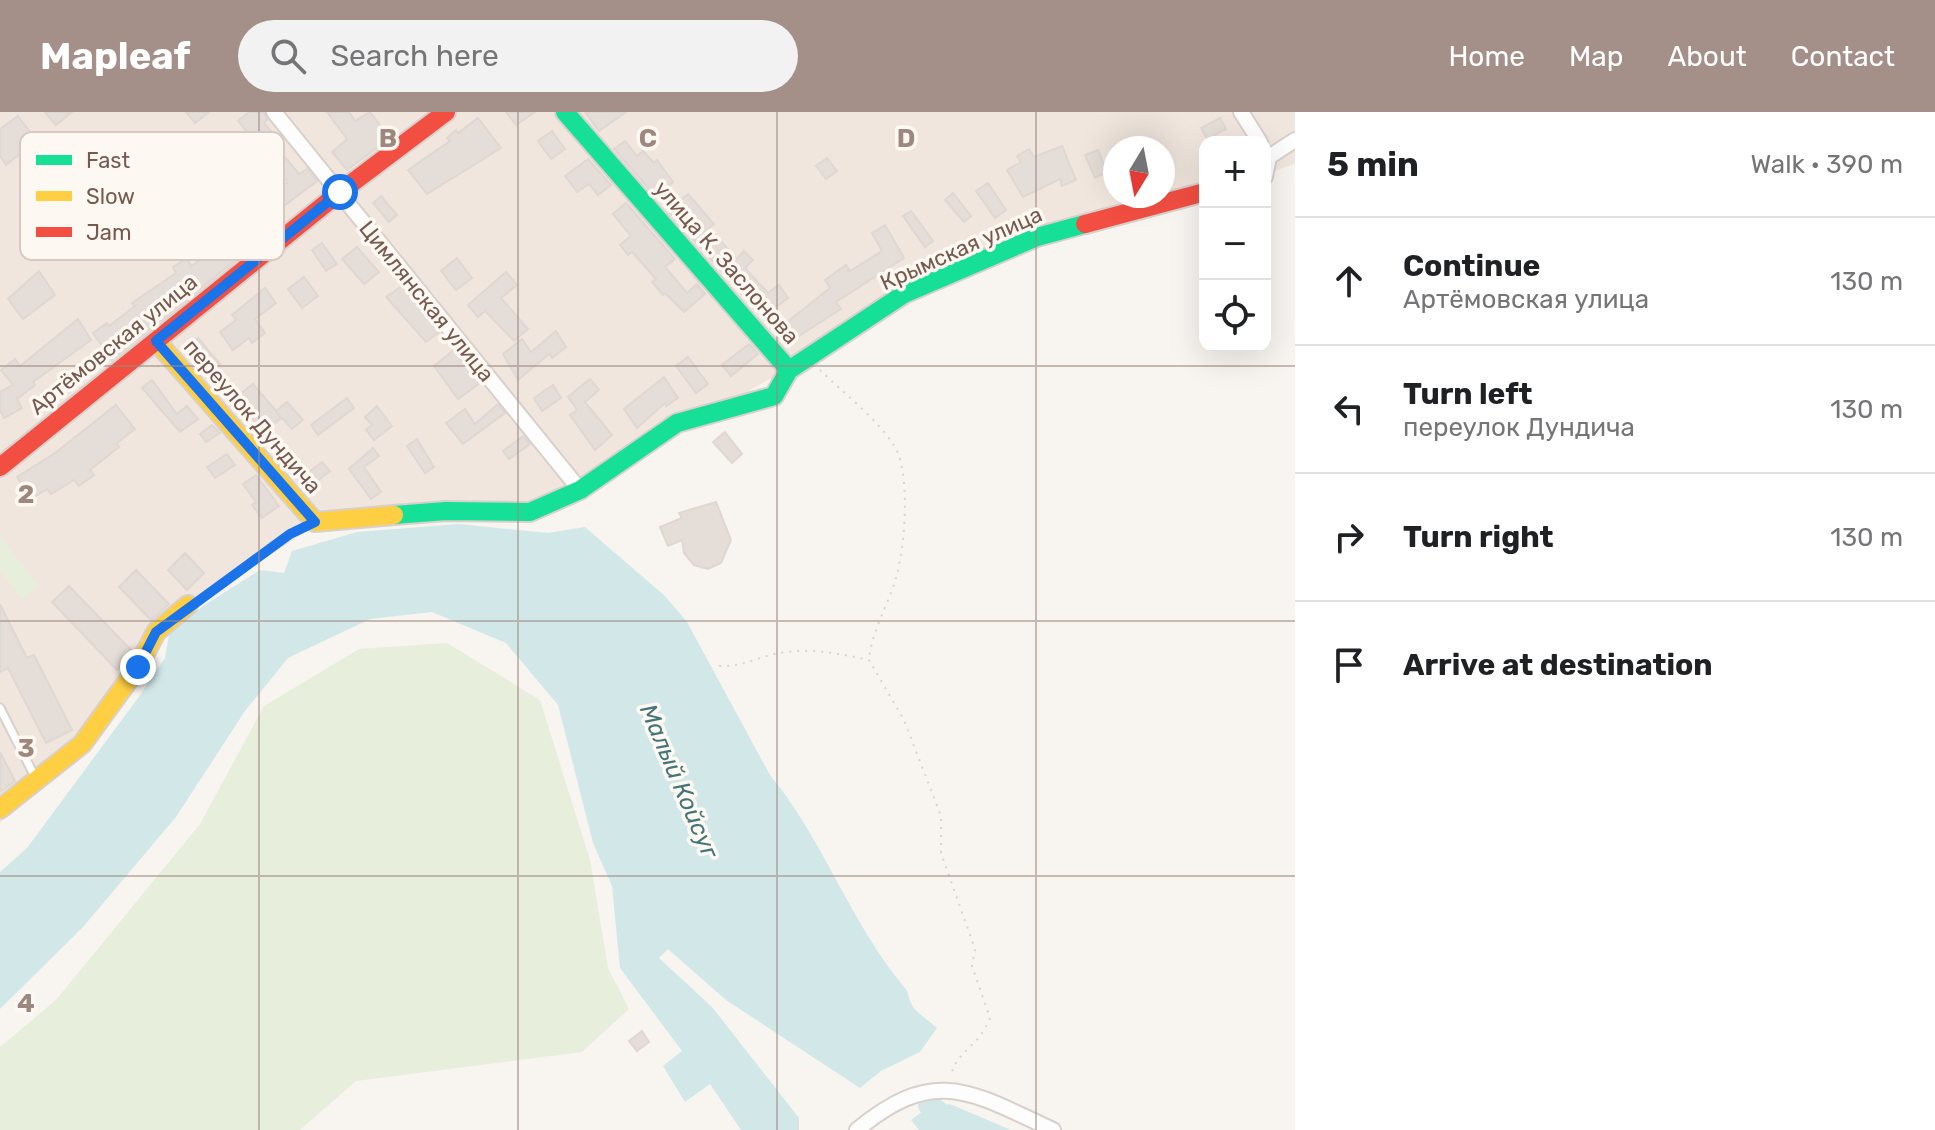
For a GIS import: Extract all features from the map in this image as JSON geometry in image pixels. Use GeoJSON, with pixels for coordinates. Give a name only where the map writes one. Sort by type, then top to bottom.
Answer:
{"type":"FeatureCollection","features":[{"type":"Feature","properties":{"kind":"street","name":"Цимлянская улица"},"geometry":{"type":"LineString","coordinates":[[274,112],[580,490]]}},
{"type":"Feature","properties":{"kind":"street","name":"Артёмовская улица"},"geometry":{"type":"LineString","coordinates":[[284,237],[446,112]]}},
{"type":"Feature","properties":{"kind":"street","name":"улица К. Заслонова"},"geometry":{"type":"LineString","coordinates":[[565,112],[789,370]]}},
{"type":"Feature","properties":{"kind":"street"},"geometry":{"type":"LineString","coordinates":[[1241,112],[1256,136]]}},
{"type":"Feature","properties":{"kind":"street"},"geometry":{"type":"LineString","coordinates":[[1271,152],[1295,140]]}},
{"type":"Feature","properties":{"kind":"street","name":"Крымская улица"},"geometry":{"type":"LineString","coordinates":[[315,522],[446,511],[530,512],[560,502],[677,423],[774,396],[789,370],[904,294],[1037,237],[1199,194]]}},
{"type":"Feature","properties":{"kind":"street","name":"Артёмовская улица"},"geometry":{"type":"LineString","coordinates":[[0,467],[256,260]]}},
{"type":"Feature","properties":{"kind":"street","name":"переулок Дундича"},"geometry":{"type":"LineString","coordinates":[[156,341],[315,522]]}},
{"type":"Feature","properties":{"kind":"street"},"geometry":{"type":"LineString","coordinates":[[0,809],[82,744],[138,667],[156,632],[188,605]]}},
{"type":"Feature","properties":{"kind":"street"},"geometry":{"type":"LineString","coordinates":[[857,1130],[898,1101],[920,1093],[948,1089],[984,1098],[1053,1130]]}},
{"type":"Feature","properties":{"kind":"lane"},"geometry":{"type":"LineString","coordinates":[[0,708],[37,780]]}},
{"type":"Feature","properties":{"kind":"path"},"geometry":{"type":"LineString","coordinates":[[808,358],[888,438],[899,455],[905,508],[900,565],[871,644],[869,660],[904,720],[941,816],[941,853],[975,949],[972,966],[990,1018],[982,1038],[954,1061],[948,1089]]}},
{"type":"Feature","properties":{"kind":"path"},"geometry":{"type":"LineString","coordinates":[[188,605],[290,534],[315,522]]}},
{"type":"Feature","properties":{"kind":"path"},"geometry":{"type":"LineString","coordinates":[[719,666],[738,667],[775,654],[822,650],[869,660]]}},
{"type":"Feature","properties":{"kind":"shaded area"},"geometry":{"type":"Polygon","coordinates":[[[0,112],[1295,112],[1295,164],[1271,172],[1271,136],[1199,136],[1199,195],[1175,203],[1175,136],[1103,136],[1103,208],[1158,208],[1063,238],[914,299],[764,382],[549,513],[313,527],[189,608],[65,758],[0,823],[0,112]]]}},
{"type":"Feature","properties":{"kind":"green space"},"geometry":{"type":"Polygon","coordinates":[[[0,536],[39,586],[22,599],[0,570],[0,536]]]}},
{"type":"Feature","properties":{"kind":"green space"},"geometry":{"type":"Polygon","coordinates":[[[447,643],[540,700],[590,860],[608,968],[629,1009],[582,1052],[356,1081],[300,1130],[0,1130],[0,1047],[56,1000],[200,824],[264,706],[359,649],[447,643]]]}},
{"type":"Feature","properties":{"kind":"water"},"geometry":{"type":"Polygon","coordinates":[[[459,524],[548,533],[585,527],[665,596],[687,622],[770,775],[806,826],[868,935],[906,989],[913,1007],[937,1028],[920,1052],[881,1071],[860,1088],[726,1000],[668,949],[659,958],[712,1007],[799,1118],[799,1130],[741,1130],[710,1084],[685,1102],[663,1066],[682,1051],[620,968],[612,886],[593,843],[558,705],[506,643],[432,612],[370,619],[288,658],[245,711],[176,817],[83,927],[0,1009],[0,872],[27,848],[138,698],[165,658],[169,635],[203,606],[260,570],[284,573],[292,551],[357,532],[459,524]]]}},
{"type":"Feature","properties":{"kind":"water"},"geometry":{"type":"Polygon","coordinates":[[[950,1104],[1011,1130],[919,1130],[911,1120],[926,1109],[950,1104]]]}},
{"type":"Feature","properties":{"kind":"building"},"geometry":{"type":"Polygon","coordinates":[[[45,112],[72,112],[56,125],[45,112]]]}},
{"type":"Feature","properties":{"kind":"building"},"geometry":{"type":"Polygon","coordinates":[[[186,112],[209,112],[195,123],[186,112]]]}},
{"type":"Feature","properties":{"kind":"building"},"geometry":{"type":"Polygon","coordinates":[[[249,112],[264,112],[267,120],[264,123],[271,132],[247,132],[238,121],[249,112]]]}},
{"type":"Feature","properties":{"kind":"building"},"geometry":{"type":"Polygon","coordinates":[[[327,112],[349,112],[355,121],[370,112],[390,138],[347,170],[332,152],[347,139],[327,112]]]}},
{"type":"Feature","properties":{"kind":"building"},"geometry":{"type":"Polygon","coordinates":[[[506,112],[535,112],[516,125],[506,112]]]}},
{"type":"Feature","properties":{"kind":"building"},"geometry":{"type":"Polygon","coordinates":[[[585,112],[626,112],[599,131],[585,112]]]}},
{"type":"Feature","properties":{"kind":"building"},"geometry":{"type":"Polygon","coordinates":[[[18,116],[30,132],[20,132],[20,154],[6,165],[0,156],[0,129],[18,116]]]}},
{"type":"Feature","properties":{"kind":"building"},"geometry":{"type":"Polygon","coordinates":[[[478,118],[501,148],[427,194],[408,170],[450,141],[447,138],[456,130],[458,133],[478,118]]]}},
{"type":"Feature","properties":{"kind":"building"},"geometry":{"type":"Polygon","coordinates":[[[1220,118],[1226,129],[1205,136],[1201,128],[1220,118]]]}},
{"type":"Feature","properties":{"kind":"building"},"geometry":{"type":"Polygon","coordinates":[[[552,131],[565,149],[551,159],[538,141],[552,131]]]}},
{"type":"Feature","properties":{"kind":"building"},"geometry":{"type":"Polygon","coordinates":[[[625,141],[637,156],[643,151],[654,163],[657,160],[673,182],[656,197],[614,149],[625,141]]]}},
{"type":"Feature","properties":{"kind":"building"},"geometry":{"type":"Polygon","coordinates":[[[1062,146],[1076,180],[1062,186],[1060,179],[1023,197],[1007,170],[1021,162],[1017,156],[1029,149],[1034,157],[1062,146]]]}},
{"type":"Feature","properties":{"kind":"building"},"geometry":{"type":"Polygon","coordinates":[[[1098,150],[1103,162],[1103,174],[1095,178],[1085,155],[1098,150]]]}},
{"type":"Feature","properties":{"kind":"building"},"geometry":{"type":"Polygon","coordinates":[[[284,156],[299,174],[307,169],[317,181],[284,206],[284,185],[288,182],[284,177],[284,156]]]}},
{"type":"Feature","properties":{"kind":"building"},"geometry":{"type":"Polygon","coordinates":[[[827,158],[837,171],[826,179],[816,166],[827,158]]]}},
{"type":"Feature","properties":{"kind":"building"},"geometry":{"type":"Polygon","coordinates":[[[588,159],[611,185],[598,195],[589,184],[577,192],[565,176],[588,159]]]}},
{"type":"Feature","properties":{"kind":"building"},"geometry":{"type":"Polygon","coordinates":[[[988,183],[1006,210],[995,218],[976,191],[988,183]]]}},
{"type":"Feature","properties":{"kind":"building"},"geometry":{"type":"Polygon","coordinates":[[[953,193],[971,216],[964,222],[945,200],[953,193]]]}},
{"type":"Feature","properties":{"kind":"building"},"geometry":{"type":"Polygon","coordinates":[[[688,194],[714,224],[709,228],[737,259],[744,251],[753,260],[745,268],[768,293],[779,285],[788,298],[762,317],[668,211],[688,194]]]}},
{"type":"Feature","properties":{"kind":"building"},"geometry":{"type":"Polygon","coordinates":[[[381,196],[397,215],[389,222],[373,203],[381,196]]]}},
{"type":"Feature","properties":{"kind":"building"},"geometry":{"type":"Polygon","coordinates":[[[626,203],[675,259],[665,267],[687,293],[697,284],[705,294],[684,312],[665,293],[663,295],[652,282],[656,279],[632,252],[628,255],[620,245],[631,236],[613,214],[626,203]]]}},
{"type":"Feature","properties":{"kind":"building"},"geometry":{"type":"Polygon","coordinates":[[[911,211],[933,241],[925,247],[903,216],[911,211]]]}},
{"type":"Feature","properties":{"kind":"building"},"geometry":{"type":"Polygon","coordinates":[[[885,225],[904,258],[836,302],[841,309],[791,341],[781,327],[830,288],[825,280],[846,265],[850,271],[882,251],[872,233],[885,225]]]}},
{"type":"Feature","properties":{"kind":"building"},"geometry":{"type":"Polygon","coordinates":[[[322,243],[337,264],[326,271],[312,250],[322,243]]]}},
{"type":"Feature","properties":{"kind":"building"},"geometry":{"type":"Polygon","coordinates":[[[357,247],[379,272],[364,284],[342,259],[357,247]]]}},
{"type":"Feature","properties":{"kind":"building"},"geometry":{"type":"Polygon","coordinates":[[[457,258],[472,278],[456,290],[441,271],[457,258]]]}},
{"type":"Feature","properties":{"kind":"building"},"geometry":{"type":"Polygon","coordinates":[[[184,260],[188,260],[191,266],[200,260],[236,260],[112,360],[93,333],[107,323],[109,326],[135,306],[132,303],[176,273],[173,267],[184,260]]]}},
{"type":"Feature","properties":{"kind":"building"},"geometry":{"type":"Polygon","coordinates":[[[39,271],[55,295],[23,319],[8,299],[39,271]]]}},
{"type":"Feature","properties":{"kind":"building"},"geometry":{"type":"Polygon","coordinates":[[[506,272],[517,285],[501,298],[528,329],[514,341],[485,311],[478,317],[468,305],[506,272]]]}},
{"type":"Feature","properties":{"kind":"building"},"geometry":{"type":"Polygon","coordinates":[[[304,277],[318,296],[302,308],[288,289],[304,277]]]}},
{"type":"Feature","properties":{"kind":"building"},"geometry":{"type":"Polygon","coordinates":[[[402,286],[439,332],[426,342],[386,297],[402,286]]]}},
{"type":"Feature","properties":{"kind":"building"},"geometry":{"type":"Polygon","coordinates":[[[265,288],[276,303],[255,319],[265,333],[252,343],[249,338],[233,350],[220,332],[236,320],[232,315],[265,288]]]}},
{"type":"Feature","properties":{"kind":"building"},"geometry":{"type":"Polygon","coordinates":[[[78,319],[91,340],[33,382],[35,385],[17,399],[22,408],[4,418],[0,410],[0,392],[13,385],[1,370],[15,359],[20,366],[78,319]]]}},
{"type":"Feature","properties":{"kind":"building"},"geometry":{"type":"Polygon","coordinates":[[[556,331],[566,347],[552,358],[549,354],[518,380],[503,354],[522,339],[531,352],[556,331]]]}},
{"type":"Feature","properties":{"kind":"building"},"geometry":{"type":"Polygon","coordinates":[[[198,338],[220,364],[210,372],[188,347],[198,338]]]}},
{"type":"Feature","properties":{"kind":"building"},"geometry":{"type":"Polygon","coordinates":[[[749,344],[758,354],[731,376],[722,365],[749,344]]]}},
{"type":"Feature","properties":{"kind":"building"},"geometry":{"type":"Polygon","coordinates":[[[454,350],[480,383],[458,399],[434,366],[454,350]]]}},
{"type":"Feature","properties":{"kind":"building"},"geometry":{"type":"Polygon","coordinates":[[[688,357],[708,384],[696,393],[676,366],[688,357]]]}},
{"type":"Feature","properties":{"kind":"building"},"geometry":{"type":"Polygon","coordinates":[[[664,377],[678,398],[666,406],[665,403],[637,428],[624,409],[664,377]]]}},
{"type":"Feature","properties":{"kind":"building"},"geometry":{"type":"Polygon","coordinates":[[[590,379],[599,390],[585,402],[612,435],[595,450],[570,415],[577,410],[568,397],[590,379]]]}},
{"type":"Feature","properties":{"kind":"building"},"geometry":{"type":"Polygon","coordinates":[[[152,380],[177,414],[187,406],[198,419],[180,432],[142,388],[152,380]]]}},
{"type":"Feature","properties":{"kind":"building"},"geometry":{"type":"Polygon","coordinates":[[[253,384],[276,411],[287,402],[303,420],[292,429],[276,412],[281,418],[264,433],[235,398],[253,384]]]}},
{"type":"Feature","properties":{"kind":"building"},"geometry":{"type":"Polygon","coordinates":[[[553,385],[561,398],[542,411],[534,398],[553,385]]]}},
{"type":"Feature","properties":{"kind":"building"},"geometry":{"type":"Polygon","coordinates":[[[347,398],[354,408],[318,435],[311,425],[347,398]]]}},
{"type":"Feature","properties":{"kind":"building"},"geometry":{"type":"Polygon","coordinates":[[[498,404],[505,413],[463,444],[446,423],[465,409],[475,424],[498,404]]]}},
{"type":"Feature","properties":{"kind":"building"},"geometry":{"type":"Polygon","coordinates":[[[116,405],[135,429],[117,443],[119,447],[90,470],[94,475],[79,486],[74,480],[51,494],[47,489],[31,499],[17,477],[55,453],[116,405]]]}},
{"type":"Feature","properties":{"kind":"building"},"geometry":{"type":"Polygon","coordinates":[[[377,406],[392,426],[374,440],[366,430],[372,425],[365,417],[377,406]]]}},
{"type":"Feature","properties":{"kind":"building"},"geometry":{"type":"Polygon","coordinates":[[[212,425],[220,433],[206,442],[200,434],[212,425]]]}},
{"type":"Feature","properties":{"kind":"building"},"geometry":{"type":"Polygon","coordinates":[[[725,432],[742,454],[732,463],[713,442],[725,432]]]}},
{"type":"Feature","properties":{"kind":"building"},"geometry":{"type":"Polygon","coordinates":[[[523,436],[530,444],[509,459],[503,451],[523,436]]]}},
{"type":"Feature","properties":{"kind":"building"},"geometry":{"type":"Polygon","coordinates":[[[417,439],[434,467],[425,473],[407,446],[417,439]]]}},
{"type":"Feature","properties":{"kind":"building"},"geometry":{"type":"Polygon","coordinates":[[[373,448],[379,456],[364,467],[381,492],[371,499],[349,469],[373,448]]]}},
{"type":"Feature","properties":{"kind":"building"},"geometry":{"type":"Polygon","coordinates":[[[227,454],[235,465],[215,478],[207,467],[227,454]]]}},
{"type":"Feature","properties":{"kind":"building"},"geometry":{"type":"Polygon","coordinates":[[[322,462],[330,471],[307,489],[299,479],[322,462]]]}},
{"type":"Feature","properties":{"kind":"building"},"geometry":{"type":"Polygon","coordinates":[[[256,475],[279,506],[262,518],[252,505],[256,502],[243,484],[256,475]]]}},
{"type":"Feature","properties":{"kind":"building"},"geometry":{"type":"Polygon","coordinates":[[[716,502],[731,540],[721,563],[708,569],[694,565],[684,553],[682,540],[668,546],[660,527],[682,518],[679,513],[716,502]]]}},
{"type":"Feature","properties":{"kind":"building"},"geometry":{"type":"Polygon","coordinates":[[[185,553],[204,573],[187,590],[168,570],[185,553]]]}},
{"type":"Feature","properties":{"kind":"building"},"geometry":{"type":"Polygon","coordinates":[[[136,570],[169,604],[151,620],[119,587],[136,570]]]}},
{"type":"Feature","properties":{"kind":"building"},"geometry":{"type":"Polygon","coordinates":[[[69,586],[132,651],[117,670],[52,602],[69,586]]]}},
{"type":"Feature","properties":{"kind":"building"},"geometry":{"type":"Polygon","coordinates":[[[0,604],[27,658],[34,655],[72,730],[46,743],[8,668],[0,672],[0,604]]]}},
{"type":"Feature","properties":{"kind":"building"},"geometry":{"type":"Polygon","coordinates":[[[0,752],[15,781],[0,792],[0,752]]]}},
{"type":"Feature","properties":{"kind":"building"},"geometry":{"type":"Polygon","coordinates":[[[642,1031],[649,1042],[637,1051],[629,1041],[642,1031]]]}},
{"type":"Feature","properties":{"kind":"waterway","name":"Малый Койсуг"},"geometry":{"type":"LineString","coordinates":[[929,1105],[945,1117],[953,1130]]}},
{"type":"Feature","properties":{"kind":"traffic: fast"},"geometry":{"type":"LineString","coordinates":[[565,112],[789,370]]}},
{"type":"Feature","properties":{"kind":"traffic: fast"},"geometry":{"type":"LineString","coordinates":[[394,515],[446,511],[530,512],[580,490],[677,423],[774,396],[789,370],[904,294],[1037,237],[1085,224]]}},
{"type":"Feature","properties":{"kind":"traffic: slow"},"geometry":{"type":"LineString","coordinates":[[156,341],[315,522],[394,515]]}},
{"type":"Feature","properties":{"kind":"traffic: slow"},"geometry":{"type":"LineString","coordinates":[[0,809],[82,744],[138,667],[156,632],[188,605]]}},
{"type":"Feature","properties":{"kind":"traffic: jam"},"geometry":{"type":"LineString","coordinates":[[284,237],[446,112]]}},
{"type":"Feature","properties":{"kind":"traffic: jam"},"geometry":{"type":"LineString","coordinates":[[1085,224],[1199,194]]}},
{"type":"Feature","properties":{"kind":"traffic: jam"},"geometry":{"type":"LineString","coordinates":[[0,467],[256,260]]}},
{"type":"Feature","properties":{"kind":"route"},"geometry":{"type":"LineString","coordinates":[[138,667],[156,632],[188,605],[290,534],[315,522],[156,341],[340,192]]}}]}
